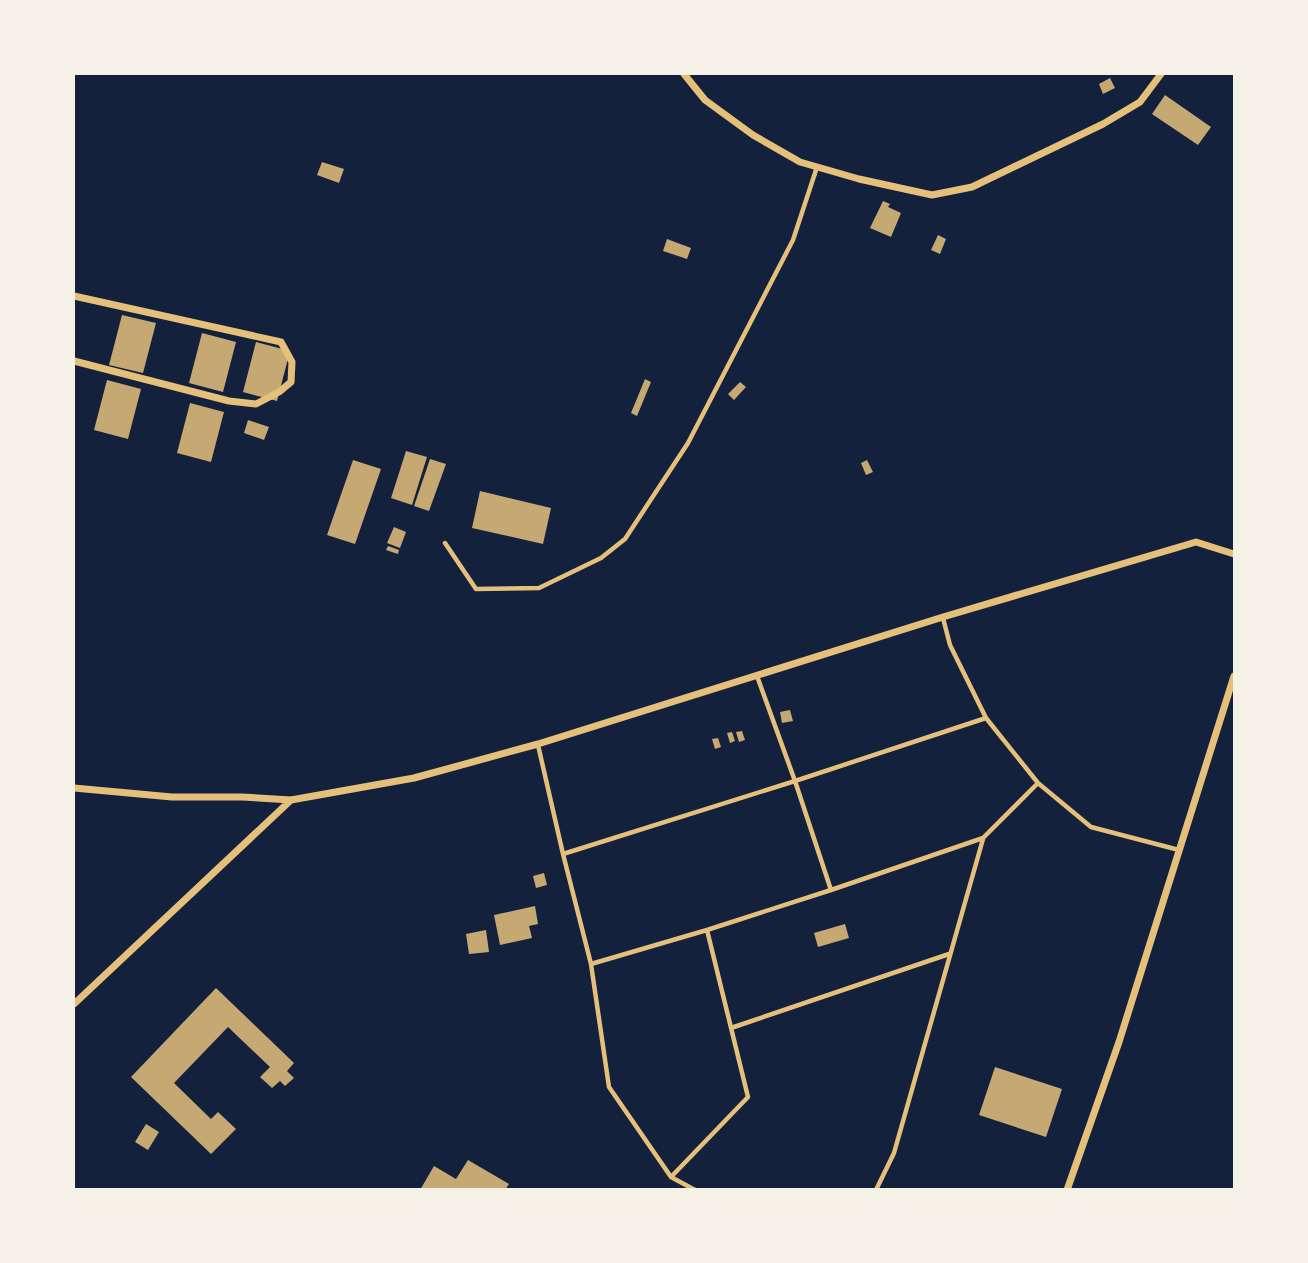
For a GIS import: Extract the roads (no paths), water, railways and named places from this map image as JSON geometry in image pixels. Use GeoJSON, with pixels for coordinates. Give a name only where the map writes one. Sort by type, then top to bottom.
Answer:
{"type":"FeatureCollection","features":[{"type":"Feature","properties":{"kind":"street"},"geometry":{"type":"LineString","coordinates":[[684,74],[705,100],[753,135],[800,162],[859,180],[932,195],[972,187],[1103,124],[1140,102],[1161,74]]}},
{"type":"Feature","properties":{"kind":"street"},"geometry":{"type":"LineString","coordinates":[[74,296],[281,342],[292,362],[290,382],[279,392],[256,404],[229,401],[74,361]]}},
{"type":"Feature","properties":{"kind":"street"},"geometry":{"type":"LineString","coordinates":[[74,788],[172,797],[290,800],[414,778],[538,744],[943,617],[1196,542],[1234,554]]}},
{"type":"Feature","properties":{"kind":"street"},"geometry":{"type":"LineString","coordinates":[[1067,1189],[1119,1042],[1234,677]]}},
{"type":"Feature","properties":{"kind":"street"},"geometry":{"type":"LineString","coordinates":[[74,1004],[290,800]]}},
{"type":"Feature","properties":{"kind":"lane"},"geometry":{"type":"LineString","coordinates":[[445,542],[476,589],[514,589],[539,588],[601,558],[625,539],[688,443],[707,407],[793,240],[817,167]]}},
{"type":"Feature","properties":{"kind":"lane"},"geometry":{"type":"LineString","coordinates":[[943,617],[950,645],[986,718],[1038,783],[1091,827],[1179,850]]}},
{"type":"Feature","properties":{"kind":"lane"},"geometry":{"type":"LineString","coordinates":[[757,675],[831,890]]}},
{"type":"Feature","properties":{"kind":"lane"},"geometry":{"type":"LineString","coordinates":[[563,854],[986,718]]}},
{"type":"Feature","properties":{"kind":"lane"},"geometry":{"type":"LineString","coordinates":[[538,744],[591,964],[609,1087],[671,1177],[695,1189]]}},
{"type":"Feature","properties":{"kind":"lane"},"geometry":{"type":"LineString","coordinates":[[591,964],[707,930],[983,838],[1038,783]]}},
{"type":"Feature","properties":{"kind":"lane"},"geometry":{"type":"LineString","coordinates":[[876,1189],[894,1153],[983,838]]}},
{"type":"Feature","properties":{"kind":"lane"},"geometry":{"type":"LineString","coordinates":[[671,1177],[748,1097],[707,930]]}},
{"type":"Feature","properties":{"kind":"lane"},"geometry":{"type":"LineString","coordinates":[[732,1028],[950,954]]}}]}
